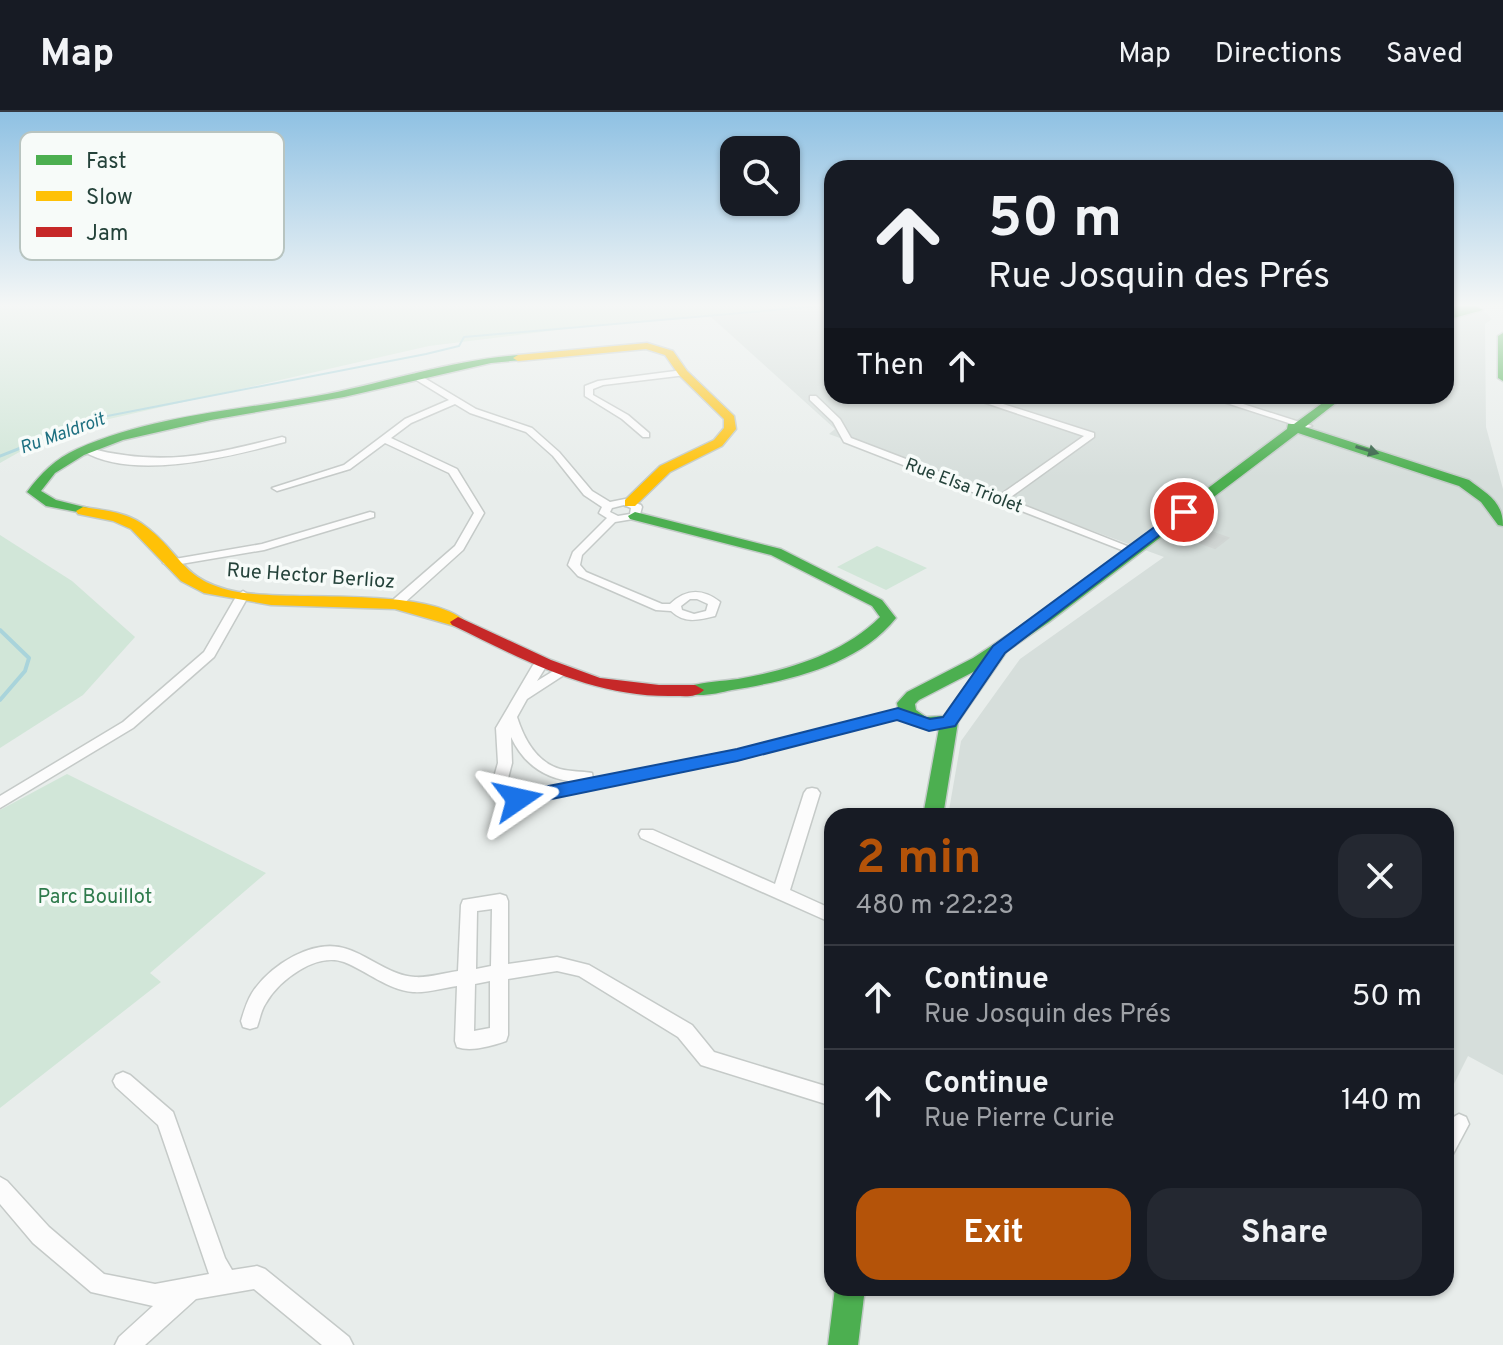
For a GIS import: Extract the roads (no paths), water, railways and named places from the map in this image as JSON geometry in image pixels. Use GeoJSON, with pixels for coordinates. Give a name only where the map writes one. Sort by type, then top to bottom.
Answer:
{"type":"FeatureCollection","features":[{"type":"Feature","properties":{"kind":"main road"},"geometry":{"type":"LineString","coordinates":[[88,451],[163,425],[324,398],[493,362]]}},
{"type":"Feature","properties":{"kind":"main road"},"geometry":{"type":"LineString","coordinates":[[632,509],[665,469],[718,443],[730,429],[730,418],[675,362]]}},
{"type":"Feature","properties":{"kind":"main road"},"geometry":{"type":"LineString","coordinates":[[946,741],[909,708],[926,689],[999,650],[1329,404]]}},
{"type":"Feature","properties":{"kind":"main road"},"geometry":{"type":"LineString","coordinates":[[1300,427],[1464,483],[1486,499],[1503,522]]}},
{"type":"Feature","properties":{"kind":"main road","name":"Rue Hector Berlioz"},"geometry":{"type":"LineString","coordinates":[[88,451],[55,465],[38,480],[34,492],[39,498],[126,520],[146,533],[187,581],[208,590],[243,595],[398,602],[470,625],[560,673],[631,688],[686,691],[731,687],[805,667],[880,631],[888,618],[877,603],[776,552],[632,509]]}},
{"type":"Feature","properties":{"kind":"main road"},"geometry":{"type":"LineString","coordinates":[[934,808],[953,717],[999,650]]}},
{"type":"Feature","properties":{"kind":"main road"},"geometry":{"type":"LineString","coordinates":[[926,689],[946,693],[953,717]]}},
{"type":"Feature","properties":{"kind":"main road"},"geometry":{"type":"LineString","coordinates":[[929,725],[953,717]]}},
{"type":"Feature","properties":{"kind":"main road"},"geometry":{"type":"LineString","coordinates":[[843,1345],[849,1296]]}},
{"type":"Feature","properties":{"kind":"street"},"geometry":{"type":"LineString","coordinates":[[646,435],[625,417],[589,396],[588,388],[601,383],[683,373]]}},
{"type":"Feature","properties":{"kind":"street"},"geometry":{"type":"LineString","coordinates":[[416,376],[455,401],[529,430],[610,512],[632,509]]}},
{"type":"Feature","properties":{"kind":"street","name":"Rue Elsa Triolet"},"geometry":{"type":"LineString","coordinates":[[813,398],[837,421],[847,440],[1131,550]]}},
{"type":"Feature","properties":{"kind":"street"},"geometry":{"type":"LineString","coordinates":[[277,488],[347,467],[408,421],[455,401]]}},
{"type":"Feature","properties":{"kind":"street"},"geometry":{"type":"LineString","coordinates":[[994,404],[1091,435],[1000,500]]}},
{"type":"Feature","properties":{"kind":"street"},"geometry":{"type":"LineString","coordinates":[[1232,404],[1300,427]]}},
{"type":"Feature","properties":{"kind":"street"},"geometry":{"type":"LineString","coordinates":[[625,417],[645,413]]}},
{"type":"Feature","properties":{"kind":"street"},"geometry":{"type":"LineString","coordinates":[[385,439],[453,471],[479,513],[459,548],[398,602]]}},
{"type":"Feature","properties":{"kind":"street"},"geometry":{"type":"LineString","coordinates":[[88,451],[114,460],[169,464],[252,453],[282,440]]}},
{"type":"Feature","properties":{"kind":"street"},"geometry":{"type":"LineString","coordinates":[[632,509],[610,512],[577,554],[574,565],[582,574],[621,591],[660,607],[675,608]]}},
{"type":"Feature","properties":{"kind":"street"},"geometry":{"type":"LineString","coordinates":[[169,563],[264,547],[370,515]]}},
{"type":"Feature","properties":{"kind":"street"},"geometry":{"type":"LineString","coordinates":[[0,803],[128,725],[209,654],[243,595]]}},
{"type":"Feature","properties":{"kind":"street"},"geometry":{"type":"LineString","coordinates":[[540,665],[503,728],[505,763],[499,784],[518,799],[619,776],[749,752],[898,714],[909,708]]}},
{"type":"Feature","properties":{"kind":"street"},"geometry":{"type":"LineString","coordinates":[[522,696],[560,673]]}},
{"type":"Feature","properties":{"kind":"street"},"geometry":{"type":"LineString","coordinates":[[509,715],[516,740],[535,762],[563,778],[619,776]]}},
{"type":"Feature","properties":{"kind":"street"},"geometry":{"type":"LineString","coordinates":[[781,892],[812,793]]}},
{"type":"Feature","properties":{"kind":"street"},"geometry":{"type":"LineString","coordinates":[[647,834],[824,912]]}},
{"type":"Feature","properties":{"kind":"street"},"geometry":{"type":"LineString","coordinates":[[500,901],[499,1035],[464,1041],[466,977],[469,905],[500,901]]}},
{"type":"Feature","properties":{"kind":"street"},"geometry":{"type":"LineString","coordinates":[[250,1021],[259,997],[296,963],[320,952],[340,953],[394,982],[415,985],[557,964],[583,970],[685,1031],[708,1059],[824,1095]]}},
{"type":"Feature","properties":{"kind":"street"},"geometry":{"type":"LineString","coordinates":[[123,1081],[166,1119],[216,1264],[227,1284]]}},
{"type":"Feature","properties":{"kind":"street"},"geometry":{"type":"LineString","coordinates":[[1454,1133],[1459,1124]]}},
{"type":"Feature","properties":{"kind":"street"},"geometry":{"type":"LineString","coordinates":[[0,1188],[41,1235],[99,1284],[155,1295],[257,1277],[341,1345]]}},
{"type":"Feature","properties":{"kind":"street"},"geometry":{"type":"LineString","coordinates":[[127,1345],[188,1291]]}},
{"type":"Feature","properties":{"kind":"waterway","name":"Ru Maldroit"},"geometry":{"type":"LineString","coordinates":[[69,429],[97,418],[387,362]]}},
{"type":"Feature","properties":{"kind":"waterway","name":"Ru Maldroit"},"geometry":{"type":"LineString","coordinates":[[0,456],[74,427]]}},
{"type":"Feature","properties":{"kind":"waterway","name":"Ru Maldroit"},"geometry":{"type":"LineString","coordinates":[[0,630],[29,658],[25,671],[0,700]]}},
{"type":"Feature","properties":{"kind":"park label","name":"Parc Bouillot"},"geometry":{"type":"Point","coordinates":[95,896]}}]}
